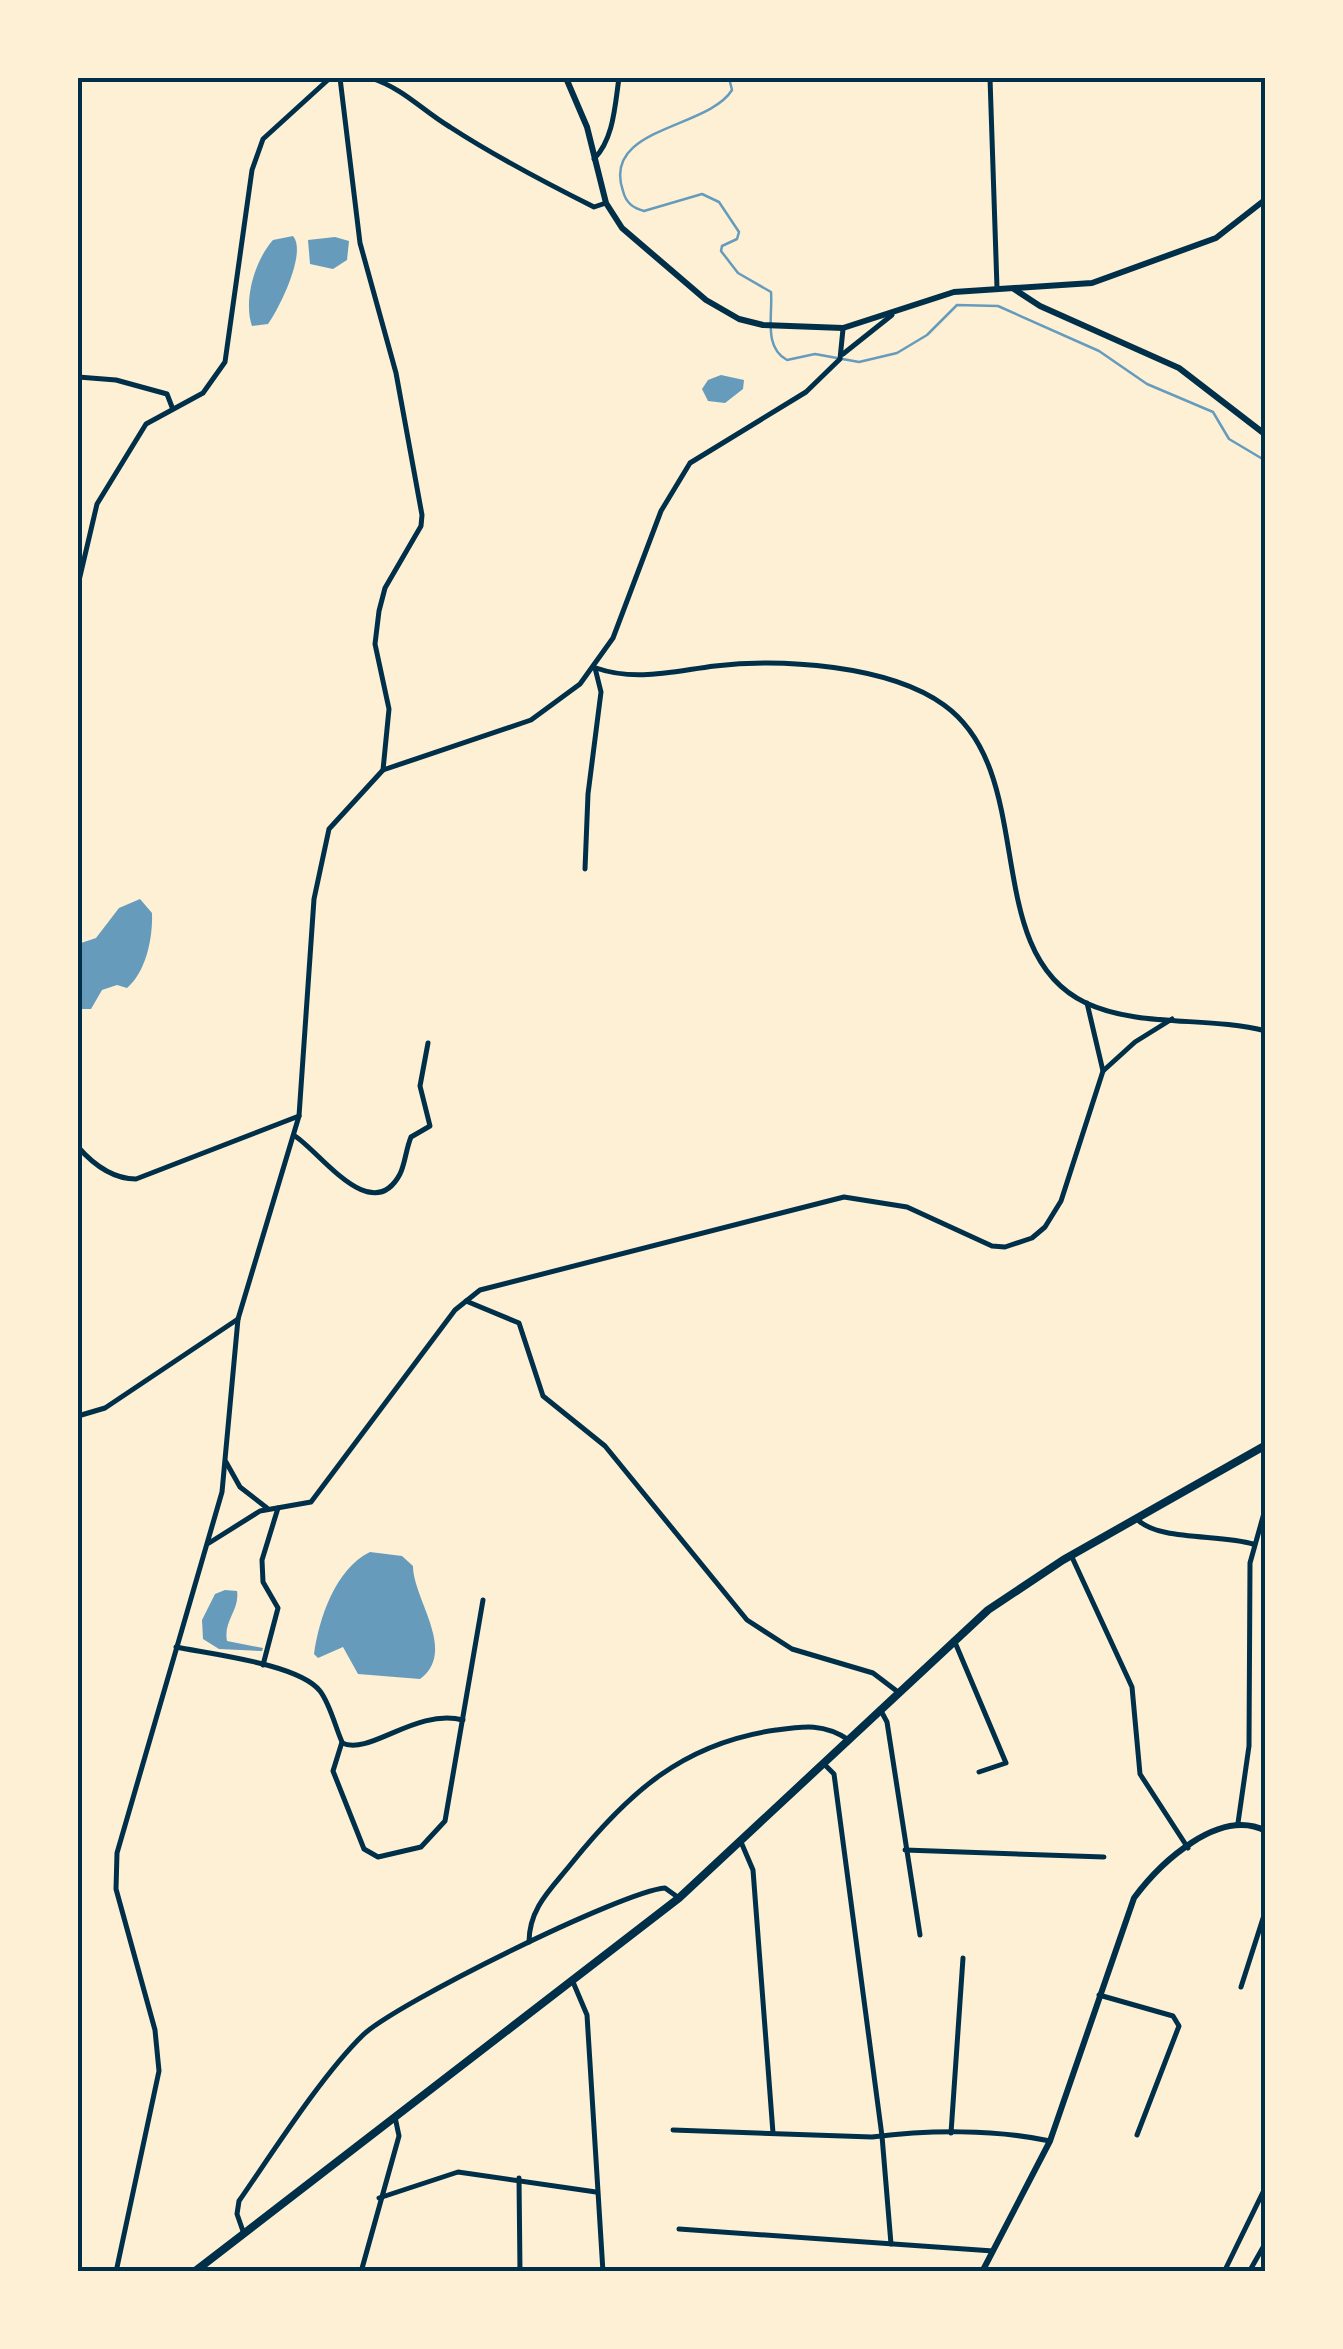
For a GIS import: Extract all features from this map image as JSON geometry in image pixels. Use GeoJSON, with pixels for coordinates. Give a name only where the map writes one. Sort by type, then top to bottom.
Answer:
{"type":"FeatureCollection","features":[{"type":"Feature","properties":{"kind":"main road"},"geometry":{"type":"LineString","coordinates":[[566,78],[606,204],[640,246],[672,275],[723,311],[763,325],[843,328],[892,316],[954,292],[1064,287],[1123,275],[1216,238],[1266,199]]}},
{"type":"Feature","properties":{"kind":"main road"},"geometry":{"type":"LineString","coordinates":[[1014,289],[1040,306],[1179,368],[1266,434]]}},
{"type":"Feature","properties":{"kind":"main road"},"geometry":{"type":"LineString","coordinates":[[194,2272],[679,1898],[954,1638],[1071,1555],[1266,1445]]}},
{"type":"Feature","properties":{"kind":"main road"},"geometry":{"type":"LineString","coordinates":[[982,2272],[1050,2141],[1134,1898],[1148,1880],[1211,1832],[1238,1823],[1266,1831]]}},
{"type":"Feature","properties":{"kind":"street"},"geometry":{"type":"LineString","coordinates":[[78,85],[80,78]]}},
{"type":"Feature","properties":{"kind":"street"},"geometry":{"type":"LineString","coordinates":[[78,585],[87,533],[103,492],[146,424],[203,393],[225,362],[252,170],[263,139],[283,116],[330,78]]}},
{"type":"Feature","properties":{"kind":"street"},"geometry":{"type":"LineString","coordinates":[[340,78],[360,243],[396,373],[422,515],[421,526],[385,588],[378,611],[376,644],[389,709],[384,770]]}},
{"type":"Feature","properties":{"kind":"street"},"geometry":{"type":"LineString","coordinates":[[372,78],[409,93],[433,117],[528,175],[594,207],[606,204]]}},
{"type":"Feature","properties":{"kind":"street"},"geometry":{"type":"LineString","coordinates":[[594,159],[602,150],[612,122],[619,78]]}},
{"type":"Feature","properties":{"kind":"street"},"geometry":{"type":"LineString","coordinates":[[990,78],[997,288]]}},
{"type":"Feature","properties":{"kind":"street"},"geometry":{"type":"LineString","coordinates":[[116,2272],[160,2071],[155,2030],[116,1889],[118,1853],[207,1545],[225,1459],[230,1372],[238,1319],[295,1136],[320,856],[330,830],[344,808],[384,770],[531,720],[595,668],[613,638],[670,491],[690,463],[806,392],[892,316]]}},
{"type":"Feature","properties":{"kind":"street"},"geometry":{"type":"LineString","coordinates":[[840,359],[843,328]]}},
{"type":"Feature","properties":{"kind":"street"},"geometry":{"type":"LineString","coordinates":[[78,377],[151,387],[167,394],[172,407]]}},
{"type":"Feature","properties":{"kind":"street"},"geometry":{"type":"LineString","coordinates":[[595,668],[644,676],[719,665],[795,664],[896,684],[945,706],[978,741],[991,771],[1032,946],[1052,978],[1088,1004],[1114,1012],[1266,1031]]}},
{"type":"Feature","properties":{"kind":"street"},"geometry":{"type":"LineString","coordinates":[[586,869],[588,794],[600,692],[595,668]]}},
{"type":"Feature","properties":{"kind":"street"},"geometry":{"type":"LineString","coordinates":[[1088,1004],[1103,1071]]}},
{"type":"Feature","properties":{"kind":"street"},"geometry":{"type":"LineString","coordinates":[[207,1545],[268,1508],[300,1506],[318,1495],[466,1301],[498,1285],[844,1197],[907,1207],[980,1244],[1018,1244],[1045,1228],[1061,1201],[1103,1071],[1134,1042],[1172,1018]]}},
{"type":"Feature","properties":{"kind":"street"},"geometry":{"type":"LineString","coordinates":[[295,1136],[348,1186],[371,1193],[388,1189],[401,1173],[411,1137],[430,1126],[420,1086],[428,1043]]}},
{"type":"Feature","properties":{"kind":"street"},"geometry":{"type":"LineString","coordinates":[[78,1147],[89,1162],[118,1176],[136,1179],[299,1116]]}},
{"type":"Feature","properties":{"kind":"street"},"geometry":{"type":"LineString","coordinates":[[466,1301],[519,1324],[543,1396],[605,1446],[747,1620],[792,1649],[873,1673],[898,1692]]}},
{"type":"Feature","properties":{"kind":"street"},"geometry":{"type":"LineString","coordinates":[[78,1416],[105,1408],[238,1319]]}},
{"type":"Feature","properties":{"kind":"street"},"geometry":{"type":"LineString","coordinates":[[225,1459],[240,1488],[268,1508]]}},
{"type":"Feature","properties":{"kind":"street"},"geometry":{"type":"LineString","coordinates":[[1238,1823],[1250,1746],[1248,1587],[1254,1544],[1266,1506]]}},
{"type":"Feature","properties":{"kind":"street"},"geometry":{"type":"LineString","coordinates":[[264,1664],[278,1608],[264,1582],[262,1560],[278,1508]]}},
{"type":"Feature","properties":{"kind":"street"},"geometry":{"type":"LineString","coordinates":[[1137,1519],[1158,1532],[1215,1536],[1254,1544]]}},
{"type":"Feature","properties":{"kind":"street"},"geometry":{"type":"LineString","coordinates":[[1071,1555],[1132,1687],[1140,1774],[1188,1848]]}},
{"type":"Feature","properties":{"kind":"street"},"geometry":{"type":"LineString","coordinates":[[176,1647],[264,1664],[309,1682],[320,1691],[342,1743],[333,1772],[364,1849],[378,1858],[421,1846],[439,1832],[483,1600]]}},
{"type":"Feature","properties":{"kind":"street"},"geometry":{"type":"LineString","coordinates":[[954,1638],[1006,1762],[979,1772]]}},
{"type":"Feature","properties":{"kind":"street"},"geometry":{"type":"LineString","coordinates":[[880,1709],[887,1722],[920,1935]]}},
{"type":"Feature","properties":{"kind":"street"},"geometry":{"type":"LineString","coordinates":[[342,1743],[358,1746],[430,1716],[463,1720]]}},
{"type":"Feature","properties":{"kind":"street"},"geometry":{"type":"LineString","coordinates":[[528,1942],[530,1920],[540,1901],[604,1823],[634,1794],[677,1765],[726,1738],[770,1731],[824,1726],[849,1740]]}},
{"type":"Feature","properties":{"kind":"street"},"geometry":{"type":"LineString","coordinates":[[824,1764],[834,1774],[882,2136],[891,2244]]}},
{"type":"Feature","properties":{"kind":"street"},"geometry":{"type":"LineString","coordinates":[[742,1842],[753,1870],[773,2132]]}},
{"type":"Feature","properties":{"kind":"street"},"geometry":{"type":"LineString","coordinates":[[905,1850],[1104,1857]]}},
{"type":"Feature","properties":{"kind":"street"},"geometry":{"type":"LineString","coordinates":[[244,2234],[236,2214],[239,2201],[361,2036],[383,2020],[528,1942],[652,1890],[665,1888],[679,1898]]}},
{"type":"Feature","properties":{"kind":"street"},"geometry":{"type":"LineString","coordinates":[[1241,1987],[1266,1909]]}},
{"type":"Feature","properties":{"kind":"street"},"geometry":{"type":"LineString","coordinates":[[951,2133],[963,1958]]}},
{"type":"Feature","properties":{"kind":"street"},"geometry":{"type":"LineString","coordinates":[[573,1982],[586,2015],[604,2272]]}},
{"type":"Feature","properties":{"kind":"street"},"geometry":{"type":"LineString","coordinates":[[1099,1995],[1173,2016],[1179,2026],[1137,2135]]}},
{"type":"Feature","properties":{"kind":"street"},"geometry":{"type":"LineString","coordinates":[[361,2272],[398,2136],[396,2117]]}},
{"type":"Feature","properties":{"kind":"street"},"geometry":{"type":"LineString","coordinates":[[672,2130],[882,2136],[951,2133],[1050,2141]]}},
{"type":"Feature","properties":{"kind":"street"},"geometry":{"type":"LineString","coordinates":[[379,2198],[458,2172],[596,2192]]}},
{"type":"Feature","properties":{"kind":"street"},"geometry":{"type":"LineString","coordinates":[[520,2178],[520,2272]]}},
{"type":"Feature","properties":{"kind":"street"},"geometry":{"type":"LineString","coordinates":[[1224,2272],[1266,2186]]}},
{"type":"Feature","properties":{"kind":"street"},"geometry":{"type":"LineString","coordinates":[[679,2230],[993,2251]]}},
{"type":"Feature","properties":{"kind":"street"},"geometry":{"type":"LineString","coordinates":[[1248,2272],[1266,2242]]}},
{"type":"Feature","properties":{"kind":"water"},"geometry":{"type":"Polygon","coordinates":[[[293,236],[297,254],[285,293],[268,324],[252,326],[250,293],[261,258],[273,240],[293,236]]]}},
{"type":"Feature","properties":{"kind":"water"},"geometry":{"type":"Polygon","coordinates":[[[335,237],[349,241],[347,260],[333,269],[310,264],[308,240],[335,237]]]}},
{"type":"Feature","properties":{"kind":"water"},"geometry":{"type":"Polygon","coordinates":[[[721,375],[744,380],[743,389],[725,403],[708,401],[702,389],[708,380],[721,375]]]}},
{"type":"Feature","properties":{"kind":"water"},"geometry":{"type":"Polygon","coordinates":[[[140,899],[152,913],[152,923],[150,943],[139,973],[127,988],[117,985],[102,990],[91,1009],[78,1009],[78,944],[96,938],[119,908],[140,899]]]}},
{"type":"Feature","properties":{"kind":"water"},"geometry":{"type":"Polygon","coordinates":[[[370,1552],[402,1556],[413,1566],[431,1625],[435,1655],[431,1668],[420,1679],[358,1674],[343,1647],[318,1658],[314,1654],[325,1611],[338,1583],[347,1570],[370,1552]]]}},
{"type":"Feature","properties":{"kind":"water"},"geometry":{"type":"Polygon","coordinates":[[[237,1591],[227,1641],[263,1648],[262,1651],[219,1649],[203,1639],[202,1620],[215,1594],[237,1591]]]}},
{"type":"Feature","properties":{"kind":"waterway"},"geometry":{"type":"LineString","coordinates":[[663,78],[672,78]]}},
{"type":"Feature","properties":{"kind":"waterway"},"geometry":{"type":"LineString","coordinates":[[729,78],[732,90],[720,103],[641,141],[627,154],[620,170],[623,191],[630,204],[644,211],[702,194],[719,202],[739,232],[737,239],[722,246],[721,251],[738,273],[771,292],[772,339],[787,360],[815,354],[859,362],[897,353],[927,335],[957,305],[998,306],[1099,351],[1147,384],[1213,412],[1229,439],[1266,461]]}}]}
